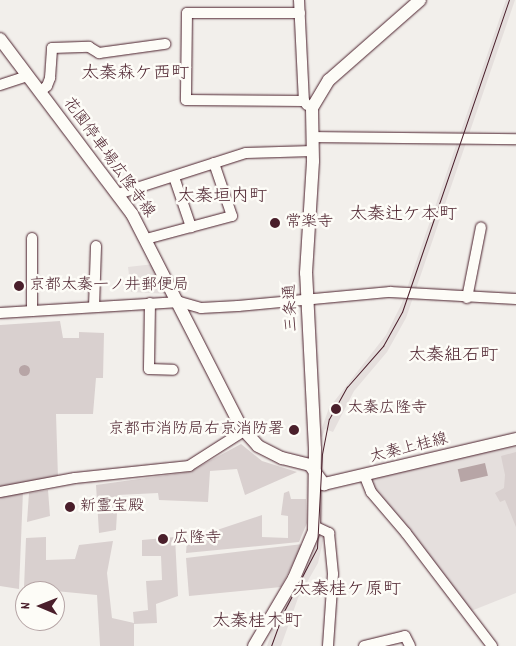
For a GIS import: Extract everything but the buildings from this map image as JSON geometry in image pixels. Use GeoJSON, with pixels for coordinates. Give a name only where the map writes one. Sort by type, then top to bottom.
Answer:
{"type":"FeatureCollection","features":[{"type":"Feature","properties":{"kind":"main road"},"geometry":{"type":"LineString","coordinates":[[308,104],[329,80],[420,0]]}},
{"type":"Feature","properties":{"kind":"main road","name":"花園停車場広隆寺線"},"geometry":{"type":"LineString","coordinates":[[0,39],[118,194],[146,239],[180,302],[184,317],[244,431],[258,446],[282,458],[310,465],[315,473]]}},
{"type":"Feature","properties":{"kind":"main road","name":"三条通"},"geometry":{"type":"LineString","coordinates":[[254,646],[294,578],[308,548],[314,526],[315,473],[307,244],[313,137],[308,104]]}},
{"type":"Feature","properties":{"kind":"main road","name":"太秦上桂線"},"geometry":{"type":"LineString","coordinates":[[315,473],[324,484],[365,477],[516,439]]}},
{"type":"Feature","properties":{"kind":"street"},"geometry":{"type":"LineString","coordinates":[[299,0],[308,104],[186,100],[187,12],[300,13]]}},
{"type":"Feature","properties":{"kind":"street"},"geometry":{"type":"LineString","coordinates":[[40,92],[47,86],[50,78],[52,48],[89,47],[99,53],[165,44]]}},
{"type":"Feature","properties":{"kind":"street"},"geometry":{"type":"LineString","coordinates":[[0,84],[27,76]]}},
{"type":"Feature","properties":{"kind":"street"},"geometry":{"type":"LineString","coordinates":[[313,137],[516,139]]}},
{"type":"Feature","properties":{"kind":"street"},"geometry":{"type":"LineString","coordinates":[[118,194],[258,150],[313,151]]}},
{"type":"Feature","properties":{"kind":"street"},"geometry":{"type":"LineString","coordinates":[[146,239],[232,216],[214,163]]}},
{"type":"Feature","properties":{"kind":"street"},"geometry":{"type":"LineString","coordinates":[[174,177],[191,227]]}},
{"type":"Feature","properties":{"kind":"street"},"geometry":{"type":"LineString","coordinates":[[467,298],[481,228]]}},
{"type":"Feature","properties":{"kind":"street"},"geometry":{"type":"LineString","coordinates":[[32,238],[32,311]]}},
{"type":"Feature","properties":{"kind":"street"},"geometry":{"type":"LineString","coordinates":[[94,307],[96,246]]}},
{"type":"Feature","properties":{"kind":"street"},"geometry":{"type":"LineString","coordinates":[[0,313],[180,302],[201,308],[308,301],[390,292],[467,298],[516,299]]}},
{"type":"Feature","properties":{"kind":"street"},"geometry":{"type":"LineString","coordinates":[[150,303],[149,370],[173,370]]}},
{"type":"Feature","properties":{"kind":"street"},"geometry":{"type":"LineString","coordinates":[[0,492],[76,478],[189,466],[244,431]]}},
{"type":"Feature","properties":{"kind":"street"},"geometry":{"type":"LineString","coordinates":[[365,477],[371,492],[406,533],[492,646]]}},
{"type":"Feature","properties":{"kind":"street"},"geometry":{"type":"LineString","coordinates":[[314,526],[329,534],[333,574],[331,645]]}},
{"type":"Feature","properties":{"kind":"street"},"geometry":{"type":"LineString","coordinates":[[364,646],[405,636],[410,646]]}},
{"type":"Feature","properties":{"kind":"shaded area"},"geometry":{"type":"Polygon","coordinates":[[[506,0],[515,0],[406,318],[387,352],[354,391],[333,432],[325,429],[322,437],[319,436],[329,408],[386,335],[402,303],[506,0]]]}},
{"type":"Feature","properties":{"kind":"shaded area"},"geometry":{"type":"Polygon","coordinates":[[[154,264],[169,294],[131,292],[128,267],[154,264]]]}},
{"type":"Feature","properties":{"kind":"shaded area"},"geometry":{"type":"Polygon","coordinates":[[[60,321],[63,338],[79,338],[79,332],[104,333],[103,378],[96,378],[93,414],[56,414],[58,478],[0,490],[0,325],[60,321]]]}},
{"type":"Feature","properties":{"kind":"shaded area"},"geometry":{"type":"Polygon","coordinates":[[[24,364],[30,370],[24,376],[18,370],[24,364]]]}},
{"type":"Feature","properties":{"kind":"shaded area"},"geometry":{"type":"Polygon","coordinates":[[[241,444],[262,461],[297,472],[245,495],[237,469],[210,471],[208,502],[159,500],[158,493],[118,495],[116,530],[99,533],[96,485],[189,472],[241,444]]]}},
{"type":"Feature","properties":{"kind":"shaded area"},"geometry":{"type":"Polygon","coordinates":[[[516,444],[516,593],[471,611],[368,480],[516,444]]]}},
{"type":"Feature","properties":{"kind":"shaded area"},"geometry":{"type":"Polygon","coordinates":[[[516,452],[516,527],[505,500],[500,502],[495,493],[504,488],[505,475],[501,456],[516,452]]]}},
{"type":"Feature","properties":{"kind":"shaded area"},"geometry":{"type":"Polygon","coordinates":[[[485,463],[488,476],[461,482],[458,469],[485,463]]]}},
{"type":"Feature","properties":{"kind":"shaded area"},"geometry":{"type":"Polygon","coordinates":[[[48,490],[50,516],[27,522],[29,493],[48,490]]]}},
{"type":"Feature","properties":{"kind":"shaded area"},"geometry":{"type":"Polygon","coordinates":[[[23,491],[19,581],[15,581],[15,588],[0,586],[0,495],[23,491]]]}},
{"type":"Feature","properties":{"kind":"shaded area"},"geometry":{"type":"Polygon","coordinates":[[[289,491],[291,499],[306,499],[307,523],[299,542],[186,553],[187,540],[262,515],[262,537],[288,538],[288,516],[281,515],[284,493],[289,491]]]}},
{"type":"Feature","properties":{"kind":"shaded area"},"geometry":{"type":"Polygon","coordinates":[[[316,536],[324,537],[318,563],[298,598],[281,646],[267,646],[278,613],[316,536]]]}},
{"type":"Feature","properties":{"kind":"shaded area"},"geometry":{"type":"Polygon","coordinates":[[[46,537],[46,560],[75,559],[79,545],[113,541],[107,573],[112,618],[134,623],[133,612],[148,610],[146,581],[162,580],[161,556],[142,556],[142,540],[175,537],[178,596],[156,604],[157,623],[134,624],[134,646],[100,646],[97,595],[65,592],[65,581],[24,581],[26,538],[46,537]]]}},
{"type":"Feature","properties":{"kind":"shaded area"},"geometry":{"type":"Polygon","coordinates":[[[303,544],[281,587],[189,596],[186,558],[303,544]]]}},
{"type":"Feature","properties":{"kind":"tram line"},"geometry":{"type":"LineString","coordinates":[[271,646],[283,613],[317,548],[322,454],[329,419],[347,387],[383,346],[402,312],[509,0]]}},
{"type":"Feature","properties":{"kind":"place","name":"常楽寺"},"geometry":{"type":"Point","coordinates":[275,223]}},
{"type":"Feature","properties":{"kind":"place","name":"京都太秦一ノ井郵便局"},"geometry":{"type":"Point","coordinates":[19,286]}},
{"type":"Feature","properties":{"kind":"place","name":"太秦広隆寺"},"geometry":{"type":"Point","coordinates":[336,409]}},
{"type":"Feature","properties":{"kind":"place","name":"京都市消防局右京消防署"},"geometry":{"type":"Point","coordinates":[294,430]}},
{"type":"Feature","properties":{"kind":"place","name":"新霊宝殿"},"geometry":{"type":"Point","coordinates":[70,507]}},
{"type":"Feature","properties":{"kind":"place","name":"広隆寺"},"geometry":{"type":"Point","coordinates":[163,539]}},
{"type":"Feature","properties":{"kind":"district","name":"太秦森ケ西町"},"geometry":{"type":"Point","coordinates":[135,75]}},
{"type":"Feature","properties":{"kind":"district","name":"太秦垣内町"},"geometry":{"type":"Point","coordinates":[222,198]}},
{"type":"Feature","properties":{"kind":"district","name":"太秦辻ケ本町"},"geometry":{"type":"Point","coordinates":[403,216]}},
{"type":"Feature","properties":{"kind":"district","name":"太秦組石町"},"geometry":{"type":"Point","coordinates":[453,357]}},
{"type":"Feature","properties":{"kind":"district","name":"太秦桂ケ原町"},"geometry":{"type":"Point","coordinates":[347,591]}},
{"type":"Feature","properties":{"kind":"district","name":"太秦桂木町"},"geometry":{"type":"Point","coordinates":[257,623]}}]}
